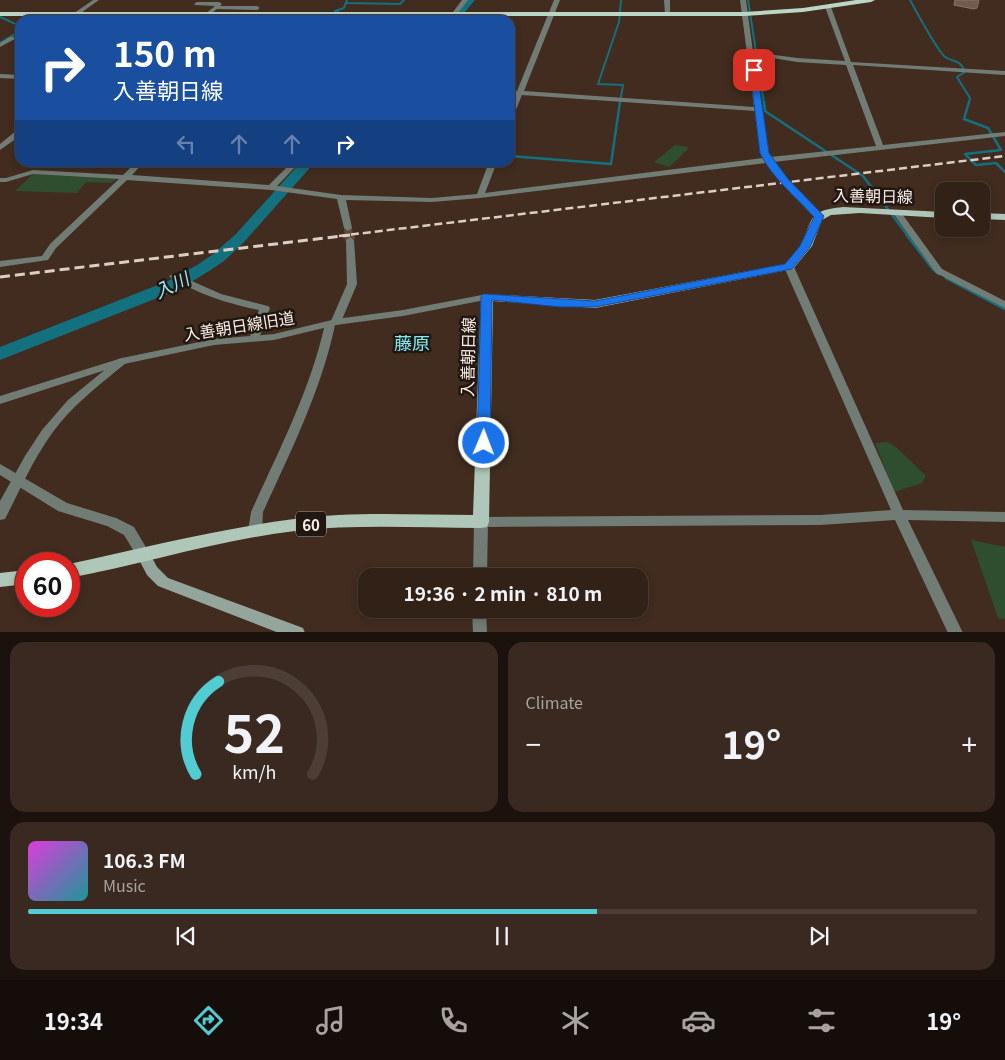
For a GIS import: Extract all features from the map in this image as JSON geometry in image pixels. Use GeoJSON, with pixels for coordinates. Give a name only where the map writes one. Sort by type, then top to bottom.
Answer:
{"type":"FeatureCollection","features":[{"type":"Feature","properties":{"kind":"highway"},"geometry":{"type":"LineString","coordinates":[[405,15],[744,14],[871,0]]}},
{"type":"Feature","properties":{"kind":"highway"},"geometry":{"type":"LineString","coordinates":[[215,15],[256,9],[299,15]]}},
{"type":"Feature","properties":{"kind":"highway"},"geometry":{"type":"LineString","coordinates":[[0,14],[142,15]]}},
{"type":"Feature","properties":{"kind":"main road","name":"入善朝日線"},"geometry":{"type":"LineString","coordinates":[[481,522],[487,297],[595,304],[789,266],[805,247],[819,216],[824,213],[842,211],[935,215]]}},
{"type":"Feature","properties":{"kind":"main road"},"geometry":{"type":"LineString","coordinates":[[990,216],[1005,217]]}},
{"type":"Feature","properties":{"kind":"main road","name":"60"},"geometry":{"type":"LineString","coordinates":[[80,568],[255,531],[295,525],[352,521],[481,522]]}},
{"type":"Feature","properties":{"kind":"main road"},"geometry":{"type":"LineString","coordinates":[[143,554],[152,571],[164,582],[298,632]]}},
{"type":"Feature","properties":{"kind":"main road"},"geometry":{"type":"LineString","coordinates":[[0,580],[15,578]]}},
{"type":"Feature","properties":{"kind":"street"},"geometry":{"type":"LineString","coordinates":[[76,14],[96,0]]}},
{"type":"Feature","properties":{"kind":"street"},"geometry":{"type":"LineString","coordinates":[[451,14],[465,0]]}},
{"type":"Feature","properties":{"kind":"street"},"geometry":{"type":"LineString","coordinates":[[515,104],[557,0]]}},
{"type":"Feature","properties":{"kind":"street"},"geometry":{"type":"LineString","coordinates":[[667,0],[668,14]]}},
{"type":"Feature","properties":{"kind":"street"},"geometry":{"type":"LineString","coordinates":[[743,0],[764,153],[768,160],[819,216]]}},
{"type":"Feature","properties":{"kind":"street"},"geometry":{"type":"LineString","coordinates":[[197,4],[218,4],[209,15]]}},
{"type":"Feature","properties":{"kind":"street"},"geometry":{"type":"LineString","coordinates":[[833,4],[850,64],[880,147]]}},
{"type":"Feature","properties":{"kind":"street"},"geometry":{"type":"LineString","coordinates":[[216,7],[256,9]]}},
{"type":"Feature","properties":{"kind":"street"},"geometry":{"type":"LineString","coordinates":[[0,45],[15,38]]}},
{"type":"Feature","properties":{"kind":"street"},"geometry":{"type":"LineString","coordinates":[[751,53],[790,59],[850,64],[1005,73]]}},
{"type":"Feature","properties":{"kind":"street"},"geometry":{"type":"LineString","coordinates":[[0,76],[15,77]]}},
{"type":"Feature","properties":{"kind":"street"},"geometry":{"type":"LineString","coordinates":[[515,93],[758,109]]}},
{"type":"Feature","properties":{"kind":"street"},"geometry":{"type":"LineString","coordinates":[[0,180],[33,172],[271,188],[341,197],[432,200],[480,196],[768,160],[1005,134]]}},
{"type":"Feature","properties":{"kind":"street"},"geometry":{"type":"LineString","coordinates":[[0,148],[15,136]]}},
{"type":"Feature","properties":{"kind":"street"},"geometry":{"type":"LineString","coordinates":[[0,264],[45,258],[53,246],[136,167]]}},
{"type":"Feature","properties":{"kind":"street"},"geometry":{"type":"LineString","coordinates":[[271,188],[292,167]]}},
{"type":"Feature","properties":{"kind":"street"},"geometry":{"type":"LineString","coordinates":[[480,196],[491,167]]}},
{"type":"Feature","properties":{"kind":"street"},"geometry":{"type":"LineString","coordinates":[[341,197],[348,228]]}},
{"type":"Feature","properties":{"kind":"street"},"geometry":{"type":"LineString","coordinates":[[897,213],[939,271],[1005,305]]}},
{"type":"Feature","properties":{"kind":"street"},"geometry":{"type":"LineString","coordinates":[[255,531],[257,512],[306,402],[333,323],[352,284],[350,240]]}},
{"type":"Feature","properties":{"kind":"street"},"geometry":{"type":"LineString","coordinates":[[789,266],[899,516],[956,632]]}},
{"type":"Feature","properties":{"kind":"street"},"geometry":{"type":"LineString","coordinates":[[174,276],[187,284],[222,299],[266,308],[254,339]]}},
{"type":"Feature","properties":{"kind":"street","name":"入善朝日線旧道"},"geometry":{"type":"LineString","coordinates":[[0,400],[122,361],[214,342],[274,337],[333,323],[403,313],[487,297]]}},
{"type":"Feature","properties":{"kind":"street"},"geometry":{"type":"LineString","coordinates":[[0,514],[17,479],[66,409],[122,361]]}},
{"type":"Feature","properties":{"kind":"street"},"geometry":{"type":"LineString","coordinates":[[0,469],[63,507],[111,522],[129,531],[143,554]]}},
{"type":"Feature","properties":{"kind":"street"},"geometry":{"type":"LineString","coordinates":[[480,568],[481,522],[820,520],[899,516],[1005,517]]}},
{"type":"Feature","properties":{"kind":"street"},"geometry":{"type":"LineString","coordinates":[[479,618],[480,632]]}},
{"type":"Feature","properties":{"kind":"green space"},"geometry":{"type":"Polygon","coordinates":[[[675,145],[688,147],[669,167],[654,162],[675,145]]]}},
{"type":"Feature","properties":{"kind":"green space"},"geometry":{"type":"Polygon","coordinates":[[[33,174],[116,179],[111,183],[86,182],[77,193],[15,191],[33,174]]]}},
{"type":"Feature","properties":{"kind":"green space"},"geometry":{"type":"Polygon","coordinates":[[[887,442],[896,447],[926,476],[922,483],[894,492],[875,443],[887,442]]]}},
{"type":"Feature","properties":{"kind":"green space"},"geometry":{"type":"Polygon","coordinates":[[[971,540],[1005,547],[1005,619],[998,618],[971,540]]]}},
{"type":"Feature","properties":{"kind":"building"},"geometry":{"type":"Polygon","coordinates":[[[955,0],[979,0],[977,8],[974,9],[954,5],[955,0]]]}},
{"type":"Feature","properties":{"kind":"waterway"},"geometry":{"type":"LineString","coordinates":[[343,15],[335,11],[344,8],[347,0]]}},
{"type":"Feature","properties":{"kind":"waterway"},"geometry":{"type":"LineString","coordinates":[[347,3],[400,4],[404,0]]}},
{"type":"Feature","properties":{"kind":"waterway","name":"入川"},"geometry":{"type":"LineString","coordinates":[[458,15],[470,0]]}},
{"type":"Feature","properties":{"kind":"waterway"},"geometry":{"type":"LineString","coordinates":[[620,103],[623,85],[598,84],[619,22],[621,0]]}},
{"type":"Feature","properties":{"kind":"waterway"},"geometry":{"type":"LineString","coordinates":[[748,0],[764,103]]}},
{"type":"Feature","properties":{"kind":"waterway"},"geometry":{"type":"LineString","coordinates":[[910,0],[944,56],[958,63],[963,68],[965,72],[957,77],[970,98],[969,103]]}},
{"type":"Feature","properties":{"kind":"waterway"},"geometry":{"type":"LineString","coordinates":[[0,17],[15,24]]}},
{"type":"Feature","properties":{"kind":"waterway"},"geometry":{"type":"LineString","coordinates":[[0,43],[15,34]]}},
{"type":"Feature","properties":{"kind":"waterway"},"geometry":{"type":"LineString","coordinates":[[515,156],[611,164],[620,102]]}},
{"type":"Feature","properties":{"kind":"waterway"},"geometry":{"type":"LineString","coordinates":[[764,102],[765,111],[863,176],[908,236]]}},
{"type":"Feature","properties":{"kind":"waterway"},"geometry":{"type":"LineString","coordinates":[[969,102],[964,119],[988,128],[1001,150],[965,154],[976,165],[996,163],[1005,172]]}},
{"type":"Feature","properties":{"kind":"waterway","name":"入川"},"geometry":{"type":"LineString","coordinates":[[0,354],[174,285],[203,268],[218,258],[240,238],[304,167]]}},
{"type":"Feature","properties":{"kind":"waterway"},"geometry":{"type":"LineString","coordinates":[[907,235],[939,274]]}},
{"type":"Feature","properties":{"kind":"waterway"},"geometry":{"type":"LineString","coordinates":[[946,278],[1005,309]]}},
{"type":"Feature","properties":{"kind":"tunnel"},"geometry":{"type":"LineString","coordinates":[[348,228],[349,236]]}},
{"type":"Feature","properties":{"kind":"tunnel"},"geometry":{"type":"LineString","coordinates":[[349,235],[350,240]]}},
{"type":"Feature","properties":{"kind":"railway"},"geometry":{"type":"LineString","coordinates":[[339,236],[1005,156]]}},
{"type":"Feature","properties":{"kind":"railway"},"geometry":{"type":"LineString","coordinates":[[0,277],[350,235]]}},
{"type":"Feature","properties":{"kind":"district","name":"藤原"},"geometry":{"type":"Point","coordinates":[412,342]}},
{"type":"Feature","properties":{"kind":"route"},"geometry":{"type":"LineString","coordinates":[[484,443],[487,297],[595,304],[777,270],[789,266],[805,247],[819,216],[785,180],[764,153],[754,70]]}}]}
